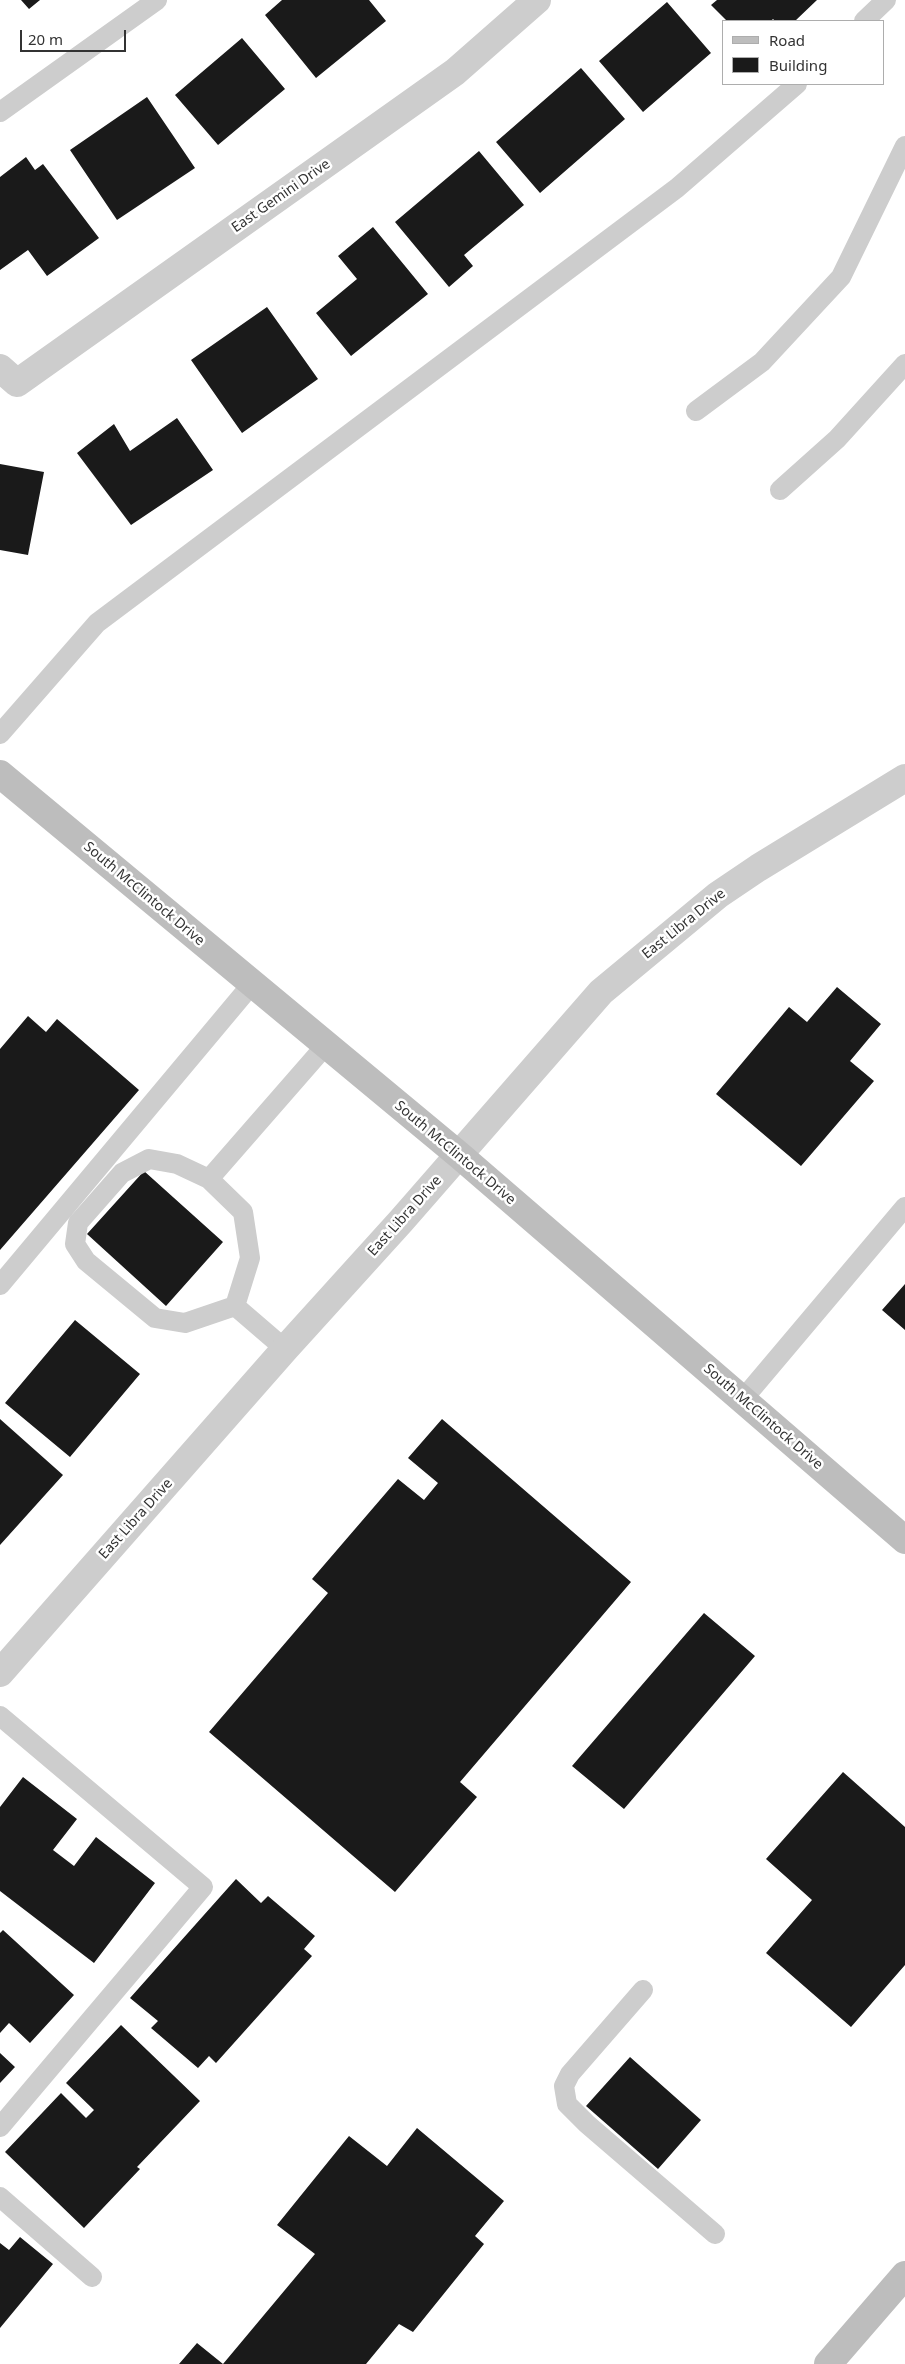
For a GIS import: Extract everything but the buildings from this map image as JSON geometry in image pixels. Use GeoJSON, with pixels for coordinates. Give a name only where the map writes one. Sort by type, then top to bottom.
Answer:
{"type":"FeatureCollection","features":[{"type":"Feature","properties":{"kind":"main road","name":"South McClintock Drive"},"geometry":{"type":"LineString","coordinates":[[2,781],[459,1155],[905,1540]]}},
{"type":"Feature","properties":{"kind":"main road"},"geometry":{"type":"LineString","coordinates":[[828,2364],[905,2275]]}},
{"type":"Feature","properties":{"kind":"street","name":"East Gemini Drive"},"geometry":{"type":"LineString","coordinates":[[9,376],[455,72],[537,0]]}},
{"type":"Feature","properties":{"kind":"street","name":"East Libra Drive"},"geometry":{"type":"LineString","coordinates":[[0,1673],[601,992],[718,895],[758,868],[905,778]]}},
{"type":"Feature","properties":{"kind":"lane"},"geometry":{"type":"LineString","coordinates":[[0,112],[157,0]]}},
{"type":"Feature","properties":{"kind":"lane"},"geometry":{"type":"LineString","coordinates":[[865,20],[886,0]]}},
{"type":"Feature","properties":{"kind":"lane"},"geometry":{"type":"LineString","coordinates":[[0,734],[97,623],[677,188],[796,85]]}},
{"type":"Feature","properties":{"kind":"lane"},"geometry":{"type":"LineString","coordinates":[[696,411],[762,362],[841,277],[905,146]]}},
{"type":"Feature","properties":{"kind":"lane"},"geometry":{"type":"LineString","coordinates":[[780,490],[837,439],[905,364]]}},
{"type":"Feature","properties":{"kind":"lane"},"geometry":{"type":"LineString","coordinates":[[0,1285],[252,984]]}},
{"type":"Feature","properties":{"kind":"lane"},"geometry":{"type":"LineString","coordinates":[[209,1178],[326,1046]]}},
{"type":"Feature","properties":{"kind":"lane"},"geometry":{"type":"LineString","coordinates":[[149,1159],[177,1164],[209,1178],[243,1212],[250,1258],[235,1306],[185,1324],[155,1318],[86,1261],[75,1244],[78,1223],[122,1173],[149,1159]]}},
{"type":"Feature","properties":{"kind":"lane"},"geometry":{"type":"LineString","coordinates":[[743,1400],[905,1207]]}},
{"type":"Feature","properties":{"kind":"lane"},"geometry":{"type":"LineString","coordinates":[[235,1306],[284,1349]]}},
{"type":"Feature","properties":{"kind":"lane"},"geometry":{"type":"LineString","coordinates":[[0,1716],[203,1887],[0,2127]]}},
{"type":"Feature","properties":{"kind":"lane"},"geometry":{"type":"LineString","coordinates":[[643,1990],[570,2074],[564,2086],[567,2104],[587,2124],[715,2234]]}},
{"type":"Feature","properties":{"kind":"lane"},"geometry":{"type":"LineString","coordinates":[[0,2197],[92,2277]]}}]}
